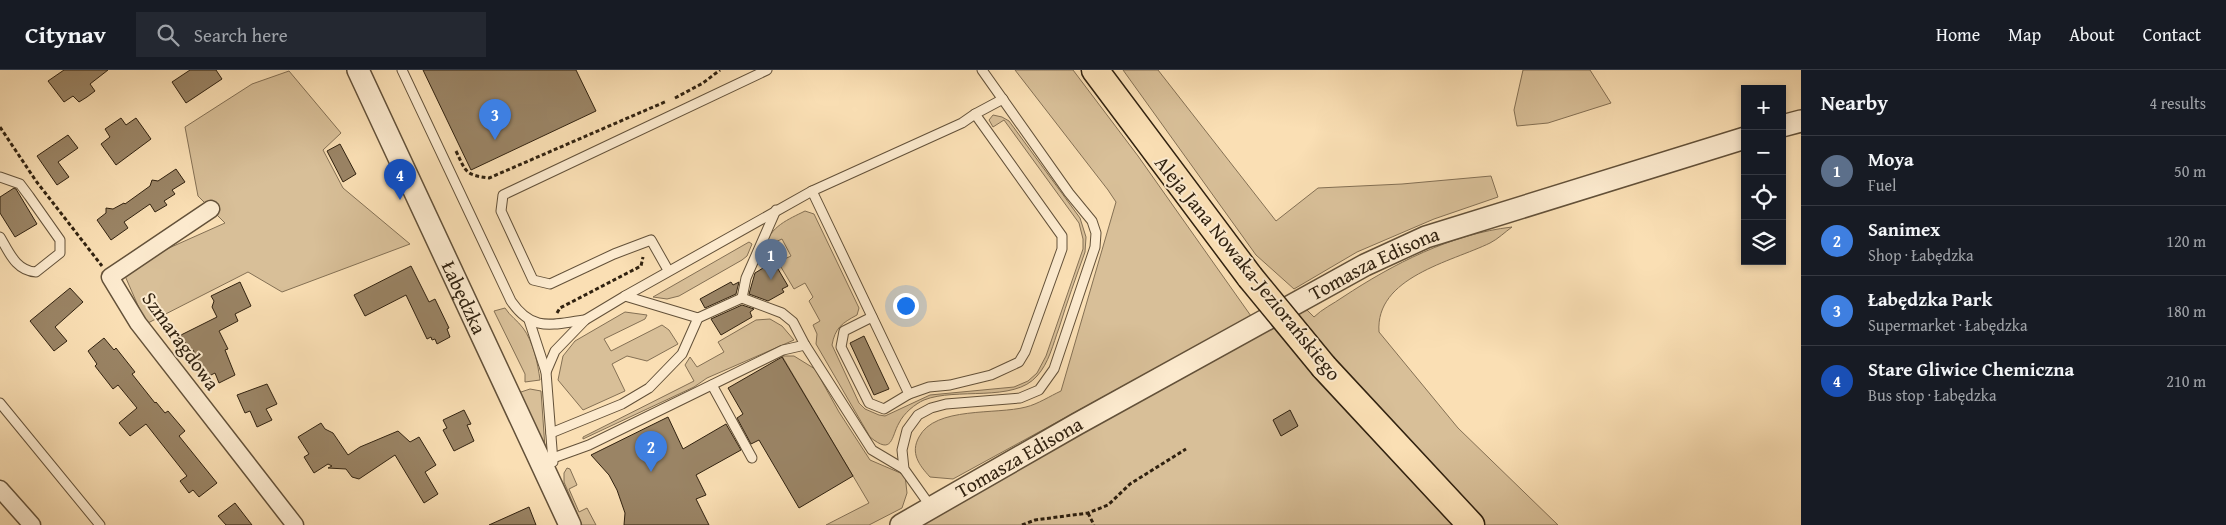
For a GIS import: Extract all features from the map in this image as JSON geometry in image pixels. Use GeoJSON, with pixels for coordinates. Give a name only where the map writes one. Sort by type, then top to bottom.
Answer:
{"type":"FeatureCollection","features":[{"type":"Feature","properties":{"kind":"main road","name":"Aleja Jana Nowaka-Jeziorańskiego"},"geometry":{"type":"LineString","coordinates":[[1095,70],[1250,277],[1324,367],[1471,525]]}},
{"type":"Feature","properties":{"kind":"street","name":"Łabędzka"},"geometry":{"type":"LineString","coordinates":[[358,70],[570,525]]}},
{"type":"Feature","properties":{"kind":"street"},"geometry":{"type":"LineString","coordinates":[[1786,125],[1801,120]]}},
{"type":"Feature","properties":{"kind":"street","name":"Tomasza Edisona"},"geometry":{"type":"LineString","coordinates":[[901,525],[1365,265],[1426,236],[1741,139]]}},
{"type":"Feature","properties":{"kind":"street"},"geometry":{"type":"LineString","coordinates":[[110,277],[210,209]]}},
{"type":"Feature","properties":{"kind":"street","name":"Szmaragdowa"},"geometry":{"type":"LineString","coordinates":[[110,277],[138,322],[295,525]]}},
{"type":"Feature","properties":{"kind":"street"},"geometry":{"type":"LineString","coordinates":[[0,489],[32,525]]}},
{"type":"Feature","properties":{"kind":"lane"},"geometry":{"type":"LineString","coordinates":[[402,70],[511,302],[519,313],[529,320],[542,325],[586,320]]}},
{"type":"Feature","properties":{"kind":"lane"},"geometry":{"type":"LineString","coordinates":[[668,270],[651,240],[614,254],[550,284],[534,280],[501,211],[503,196],[766,70]]}},
{"type":"Feature","properties":{"kind":"lane"},"geometry":{"type":"LineString","coordinates":[[904,469],[902,450],[907,430],[918,415],[931,408],[946,404],[1020,398],[1039,390],[1054,369],[1095,247],[1096,233],[1092,221],[1069,193],[982,70]]}},
{"type":"Feature","properties":{"kind":"lane"},"geometry":{"type":"LineString","coordinates":[[546,372],[555,351],[586,320],[668,270],[812,191],[962,123],[974,114],[1004,99]]}},
{"type":"Feature","properties":{"kind":"lane"},"geometry":{"type":"LineString","coordinates":[[872,317],[844,331],[841,347],[869,403],[884,409],[909,394],[929,387],[980,379],[1019,362],[1025,352],[1062,248],[1062,236],[974,114]]}},
{"type":"Feature","properties":{"kind":"lane"},"geometry":{"type":"LineString","coordinates":[[0,177],[13,180],[24,190],[60,240],[60,253],[36,272],[26,272],[18,266],[0,237]]}},
{"type":"Feature","properties":{"kind":"lane"},"geometry":{"type":"LineString","coordinates":[[812,191],[909,394]]}},
{"type":"Feature","properties":{"kind":"lane"},"geometry":{"type":"LineString","coordinates":[[742,298],[746,278],[776,210]]}},
{"type":"Feature","properties":{"kind":"lane"},"geometry":{"type":"LineString","coordinates":[[625,296],[698,318],[742,298],[782,313],[793,322],[805,345],[872,450],[904,469],[931,507]]}},
{"type":"Feature","properties":{"kind":"lane"},"geometry":{"type":"LineString","coordinates":[[551,433],[622,404],[649,388],[682,354],[698,318]]}},
{"type":"Feature","properties":{"kind":"lane"},"geometry":{"type":"LineString","coordinates":[[529,320],[546,372],[554,490]]}},
{"type":"Feature","properties":{"kind":"lane"},"geometry":{"type":"LineString","coordinates":[[553,458],[590,445],[783,350],[805,345]]}},
{"type":"Feature","properties":{"kind":"lane"},"geometry":{"type":"LineString","coordinates":[[712,385],[752,458]]}},
{"type":"Feature","properties":{"kind":"lane"},"geometry":{"type":"LineString","coordinates":[[0,403],[100,525]]}},
{"type":"Feature","properties":{"kind":"path"},"geometry":{"type":"LineString","coordinates":[[452,142],[465,169],[471,176],[489,178],[669,101],[703,83],[720,70]]}},
{"type":"Feature","properties":{"kind":"path"},"geometry":{"type":"LineString","coordinates":[[0,128],[36,181],[110,277]]}},
{"type":"Feature","properties":{"kind":"path"},"geometry":{"type":"LineString","coordinates":[[556,315],[560,308],[641,266],[643,255]]}},
{"type":"Feature","properties":{"kind":"path"},"geometry":{"type":"LineString","coordinates":[[1022,525],[1035,520],[1088,512],[1108,505],[1130,484],[1186,448]]}},
{"type":"Feature","properties":{"kind":"path"},"geometry":{"type":"LineString","coordinates":[[1088,512],[1094,525]]}},
{"type":"Feature","properties":{"kind":"shaded area"},"geometry":{"type":"Polygon","coordinates":[[[1015,70],[1073,70],[1138,156],[1251,316],[953,479],[930,477],[919,463],[915,448],[919,437],[927,427],[938,420],[952,416],[1026,407],[1061,391],[1116,202],[1015,70]]]}},
{"type":"Feature","properties":{"kind":"shaded area"},"geometry":{"type":"Polygon","coordinates":[[[1123,70],[1158,70],[1276,221],[1318,188],[1402,184],[1491,176],[1498,197],[1434,219],[1357,252],[1294,289],[1256,255],[1123,70]]]}},
{"type":"Feature","properties":{"kind":"shaded area"},"geometry":{"type":"Polygon","coordinates":[[[1523,70],[1590,70],[1611,103],[1548,123],[1517,126],[1514,110],[1523,70]]]}},
{"type":"Feature","properties":{"kind":"shaded area"},"geometry":{"type":"Polygon","coordinates":[[[289,71],[341,133],[323,150],[343,188],[410,244],[282,292],[248,272],[146,324],[122,269],[225,223],[198,196],[185,127],[252,84],[289,71]]]}},
{"type":"Feature","properties":{"kind":"shaded area"},"geometry":{"type":"Polygon","coordinates":[[[993,115],[1009,121],[1080,218],[1086,237],[1085,252],[1050,353],[1045,365],[1037,376],[1027,384],[1000,392],[937,396],[924,400],[907,412],[901,419],[890,442],[887,445],[883,445],[870,437],[816,344],[817,334],[813,325],[820,321],[809,301],[813,297],[805,283],[794,289],[778,262],[791,256],[782,239],[766,246],[768,239],[775,229],[793,217],[805,211],[814,214],[859,308],[857,315],[837,330],[832,345],[859,403],[865,409],[885,416],[930,395],[1014,387],[1028,381],[1037,373],[1046,356],[1083,249],[1083,239],[1079,223],[1004,120],[993,127],[989,120],[993,115]]]}},
{"type":"Feature","properties":{"kind":"shaded area"},"geometry":{"type":"Polygon","coordinates":[[[1512,227],[1490,243],[1418,274],[1402,285],[1389,298],[1381,313],[1379,332],[1458,428],[1558,525],[908,525],[1305,308],[1314,317],[1382,273],[1423,252],[1467,236],[1512,227]]]}},
{"type":"Feature","properties":{"kind":"shaded area"},"geometry":{"type":"Polygon","coordinates":[[[749,242],[752,244],[747,256],[742,260],[679,296],[667,299],[653,297],[749,242]]]}},
{"type":"Feature","properties":{"kind":"shaded area"},"geometry":{"type":"Polygon","coordinates":[[[505,308],[530,339],[540,380],[525,382],[525,374],[494,311],[505,308]]]}},
{"type":"Feature","properties":{"kind":"shaded area"},"geometry":{"type":"Polygon","coordinates":[[[625,312],[647,315],[645,319],[604,339],[611,351],[662,325],[669,330],[678,344],[647,361],[627,356],[612,364],[625,391],[583,410],[558,380],[563,356],[575,341],[625,312]]]}},
{"type":"Feature","properties":{"kind":"shaded area"},"geometry":{"type":"Polygon","coordinates":[[[770,319],[782,326],[794,340],[707,378],[694,387],[583,439],[583,437],[694,381],[685,365],[690,357],[697,367],[724,352],[718,342],[756,320],[770,319]]]}},
{"type":"Feature","properties":{"kind":"shaded area"},"geometry":{"type":"Polygon","coordinates":[[[782,356],[794,356],[815,369],[839,412],[870,460],[905,475],[907,493],[902,508],[869,525],[826,525],[869,503],[782,356]]]}},
{"type":"Feature","properties":{"kind":"shaded area"},"geometry":{"type":"Polygon","coordinates":[[[530,389],[541,391],[545,448],[518,393],[530,389]]]}},
{"type":"Feature","properties":{"kind":"shaded area"},"geometry":{"type":"Polygon","coordinates":[[[567,468],[570,469],[577,485],[569,489],[579,512],[587,508],[596,525],[582,525],[564,482],[564,473],[567,468]]]}},
{"type":"Feature","properties":{"kind":"building"},"geometry":{"type":"Polygon","coordinates":[[[64,70],[108,70],[90,84],[95,91],[87,97],[79,102],[73,96],[64,102],[48,81],[64,70]]]}},
{"type":"Feature","properties":{"kind":"building"},"geometry":{"type":"Polygon","coordinates":[[[190,70],[216,70],[222,79],[186,103],[172,82],[190,70]]]}},
{"type":"Feature","properties":{"kind":"building"},"geometry":{"type":"Polygon","coordinates":[[[423,70],[576,70],[596,111],[471,170],[423,70]]]}},
{"type":"Feature","properties":{"kind":"building"},"geometry":{"type":"Polygon","coordinates":[[[121,118],[126,125],[136,118],[151,139],[116,165],[101,144],[110,137],[105,129],[121,118]]]}},
{"type":"Feature","properties":{"kind":"building"},"geometry":{"type":"Polygon","coordinates":[[[68,135],[78,148],[58,162],[69,177],[57,185],[37,156],[68,135]]]}},
{"type":"Feature","properties":{"kind":"building"},"geometry":{"type":"Polygon","coordinates":[[[340,144],[356,174],[343,182],[327,151],[340,144]]]}},
{"type":"Feature","properties":{"kind":"building"},"geometry":{"type":"Polygon","coordinates":[[[176,169],[185,182],[172,190],[175,194],[164,201],[167,205],[155,212],[150,204],[124,222],[128,228],[111,240],[97,220],[106,213],[106,208],[113,209],[125,204],[150,186],[152,180],[158,181],[176,169]]]}},
{"type":"Feature","properties":{"kind":"building"},"geometry":{"type":"Polygon","coordinates":[[[14,188],[37,224],[15,237],[0,213],[0,197],[14,188]]]}},
{"type":"Feature","properties":{"kind":"building"},"geometry":{"type":"Polygon","coordinates":[[[768,265],[772,272],[778,269],[788,286],[782,289],[784,292],[768,301],[749,294],[755,273],[768,265]]]}},
{"type":"Feature","properties":{"kind":"building"},"geometry":{"type":"Polygon","coordinates":[[[411,266],[429,302],[435,299],[449,328],[447,329],[450,337],[437,344],[435,339],[432,340],[431,337],[427,339],[406,295],[365,316],[354,295],[411,266]]]}},
{"type":"Feature","properties":{"kind":"building"},"geometry":{"type":"Polygon","coordinates":[[[240,282],[251,306],[235,314],[238,321],[219,331],[228,349],[225,350],[235,375],[219,383],[215,373],[207,377],[193,350],[190,352],[181,335],[217,317],[212,307],[214,301],[211,296],[240,282]]]}},
{"type":"Feature","properties":{"kind":"building"},"geometry":{"type":"Polygon","coordinates":[[[731,282],[733,285],[739,282],[736,294],[705,308],[700,299],[731,282]]]}},
{"type":"Feature","properties":{"kind":"building"},"geometry":{"type":"Polygon","coordinates":[[[70,288],[83,302],[55,327],[67,341],[54,351],[30,321],[70,288]]]}},
{"type":"Feature","properties":{"kind":"building"},"geometry":{"type":"Polygon","coordinates":[[[742,305],[754,309],[750,312],[752,317],[721,335],[711,319],[742,305]]]}},
{"type":"Feature","properties":{"kind":"building"},"geometry":{"type":"Polygon","coordinates":[[[864,336],[889,389],[874,395],[850,343],[864,336]]]}},
{"type":"Feature","properties":{"kind":"building"},"geometry":{"type":"Polygon","coordinates":[[[104,338],[114,350],[116,348],[135,372],[132,374],[155,403],[165,413],[168,411],[185,431],[179,436],[217,483],[199,497],[193,490],[189,493],[180,481],[187,476],[146,424],[130,436],[119,423],[137,408],[118,385],[113,389],[95,366],[97,364],[88,351],[104,338]]]}},
{"type":"Feature","properties":{"kind":"building"},"geometry":{"type":"Polygon","coordinates":[[[782,357],[853,476],[799,508],[759,440],[751,444],[737,418],[743,414],[728,388],[782,357]]]}},
{"type":"Feature","properties":{"kind":"building"},"geometry":{"type":"Polygon","coordinates":[[[267,384],[277,404],[266,409],[272,420],[257,427],[250,411],[245,413],[237,395],[267,384]]]}},
{"type":"Feature","properties":{"kind":"building"},"geometry":{"type":"Polygon","coordinates":[[[464,410],[471,424],[467,425],[474,441],[454,451],[443,430],[447,428],[443,420],[464,410]]]}},
{"type":"Feature","properties":{"kind":"building"},"geometry":{"type":"Polygon","coordinates":[[[1290,410],[1298,426],[1281,436],[1273,420],[1290,410]]]}},
{"type":"Feature","properties":{"kind":"building"},"geometry":{"type":"Polygon","coordinates":[[[668,417],[683,449],[726,424],[741,450],[696,475],[706,495],[696,499],[709,525],[624,525],[625,513],[617,490],[609,475],[591,455],[668,417]]]}},
{"type":"Feature","properties":{"kind":"building"},"geometry":{"type":"Polygon","coordinates":[[[321,423],[325,429],[333,433],[348,455],[360,447],[398,431],[410,442],[419,437],[436,465],[425,472],[438,494],[424,503],[395,455],[359,479],[352,477],[346,469],[328,468],[332,466],[328,464],[314,473],[304,457],[309,454],[298,437],[321,423]]]}},
{"type":"Feature","properties":{"kind":"building"},"geometry":{"type":"Polygon","coordinates":[[[235,503],[252,525],[226,525],[218,516],[235,503]]]}},
{"type":"Feature","properties":{"kind":"building"},"geometry":{"type":"Polygon","coordinates":[[[529,507],[536,525],[489,525],[529,507]]]}},
{"type":"Feature","properties":{"kind":"place","name":"Łabędzka Park"},"geometry":{"type":"Point","coordinates":[495,140]}},
{"type":"Feature","properties":{"kind":"place","name":"Stare Gliwice Chemiczna"},"geometry":{"type":"Point","coordinates":[400,200]}},
{"type":"Feature","properties":{"kind":"place","name":"Moya"},"geometry":{"type":"Point","coordinates":[771,280]}},
{"type":"Feature","properties":{"kind":"place","name":"Sanimex"},"geometry":{"type":"Point","coordinates":[651,472]}}]}
